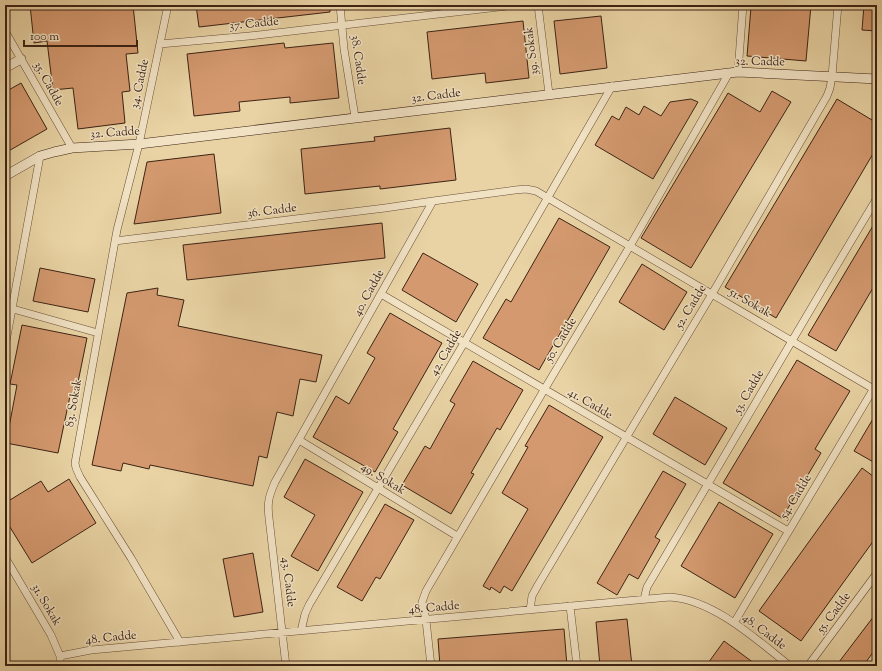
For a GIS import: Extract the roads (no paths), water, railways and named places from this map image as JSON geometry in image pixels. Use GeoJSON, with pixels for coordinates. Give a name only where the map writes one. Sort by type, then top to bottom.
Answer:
{"type":"FeatureCollection","features":[{"type":"Feature","properties":{"kind":"street","name":"34. Cadde"},"geometry":{"type":"LineString","coordinates":[[139,144],[168,5]]}},
{"type":"Feature","properties":{"kind":"street","name":"38. Cadde"},"geometry":{"type":"LineString","coordinates":[[340,5],[344,49],[355,117]]}},
{"type":"Feature","properties":{"kind":"street","name":"37. Cadde"},"geometry":{"type":"LineString","coordinates":[[160,44],[342,26],[411,16],[516,5]]}},
{"type":"Feature","properties":{"kind":"street","name":"39. Sokak"},"geometry":{"type":"LineString","coordinates":[[538,5],[549,94]]}},
{"type":"Feature","properties":{"kind":"street","name":"50. Cadde"},"geometry":{"type":"LineString","coordinates":[[431,666],[423,598],[457,536],[733,73],[743,5]]}},
{"type":"Feature","properties":{"kind":"street","name":"52. Cadde"},"geometry":{"type":"LineString","coordinates":[[530,610],[532,596],[538,585],[712,294],[827,96],[832,76],[838,5]]}},
{"type":"Feature","properties":{"kind":"street","name":"35. Cadde"},"geometry":{"type":"LineString","coordinates":[[5,31],[72,148]]}},
{"type":"Feature","properties":{"kind":"street"},"geometry":{"type":"LineString","coordinates":[[5,68],[21,59]]}},
{"type":"Feature","properties":{"kind":"street","name":"32. Cadde"},"geometry":{"type":"LineString","coordinates":[[5,176],[40,156],[72,148],[139,144],[612,86],[733,73],[877,79]]}},
{"type":"Feature","properties":{"kind":"street","name":"42. Cadde"},"geometry":{"type":"LineString","coordinates":[[301,631],[309,605],[464,343],[612,86]]}},
{"type":"Feature","properties":{"kind":"street","name":"83. Sokak"},"geometry":{"type":"LineString","coordinates":[[139,144],[114,241],[76,454],[76,468],[180,642]]}},
{"type":"Feature","properties":{"kind":"street"},"geometry":{"type":"LineString","coordinates":[[5,347],[40,156]]}},
{"type":"Feature","properties":{"kind":"street"},"geometry":{"type":"LineString","coordinates":[[433,201],[526,189],[536,191],[548,198]]}},
{"type":"Feature","properties":{"kind":"street","name":"51. Sokak"},"geometry":{"type":"LineString","coordinates":[[548,198],[791,340],[876,387]]}},
{"type":"Feature","properties":{"kind":"street","name":"53. Cadde"},"geometry":{"type":"LineString","coordinates":[[644,599],[647,587],[791,340],[877,198]]}},
{"type":"Feature","properties":{"kind":"street","name":"36. Cadde"},"geometry":{"type":"LineString","coordinates":[[114,241],[433,201]]}},
{"type":"Feature","properties":{"kind":"street","name":"40. Cadde"},"geometry":{"type":"LineString","coordinates":[[268,500],[275,482],[298,440],[382,294],[433,201]]}},
{"type":"Feature","properties":{"kind":"street","name":"41. Cadde"},"geometry":{"type":"LineString","coordinates":[[382,294],[544,390],[788,531]]}},
{"type":"Feature","properties":{"kind":"street"},"geometry":{"type":"LineString","coordinates":[[13,309],[98,333]]}},
{"type":"Feature","properties":{"kind":"street","name":"54. Cadde"},"geometry":{"type":"LineString","coordinates":[[734,623],[876,387]]}},
{"type":"Feature","properties":{"kind":"street","name":"49. Sokak"},"geometry":{"type":"LineString","coordinates":[[298,440],[457,536]]}},
{"type":"Feature","properties":{"kind":"street","name":"43. Cadde"},"geometry":{"type":"LineString","coordinates":[[268,500],[286,666]]}},
{"type":"Feature","properties":{"kind":"street","name":"31. Sokak"},"geometry":{"type":"LineString","coordinates":[[5,557],[51,635],[60,656],[60,666]]}},
{"type":"Feature","properties":{"kind":"street","name":"55. Cadde"},"geometry":{"type":"LineString","coordinates":[[808,666],[877,573]]}},
{"type":"Feature","properties":{"kind":"street","name":"48. Cadde"},"geometry":{"type":"LineString","coordinates":[[60,656],[91,650],[670,597],[687,599],[717,613],[734,623],[790,666]]}},
{"type":"Feature","properties":{"kind":"street"},"geometry":{"type":"LineString","coordinates":[[570,606],[577,666]]}}]}
